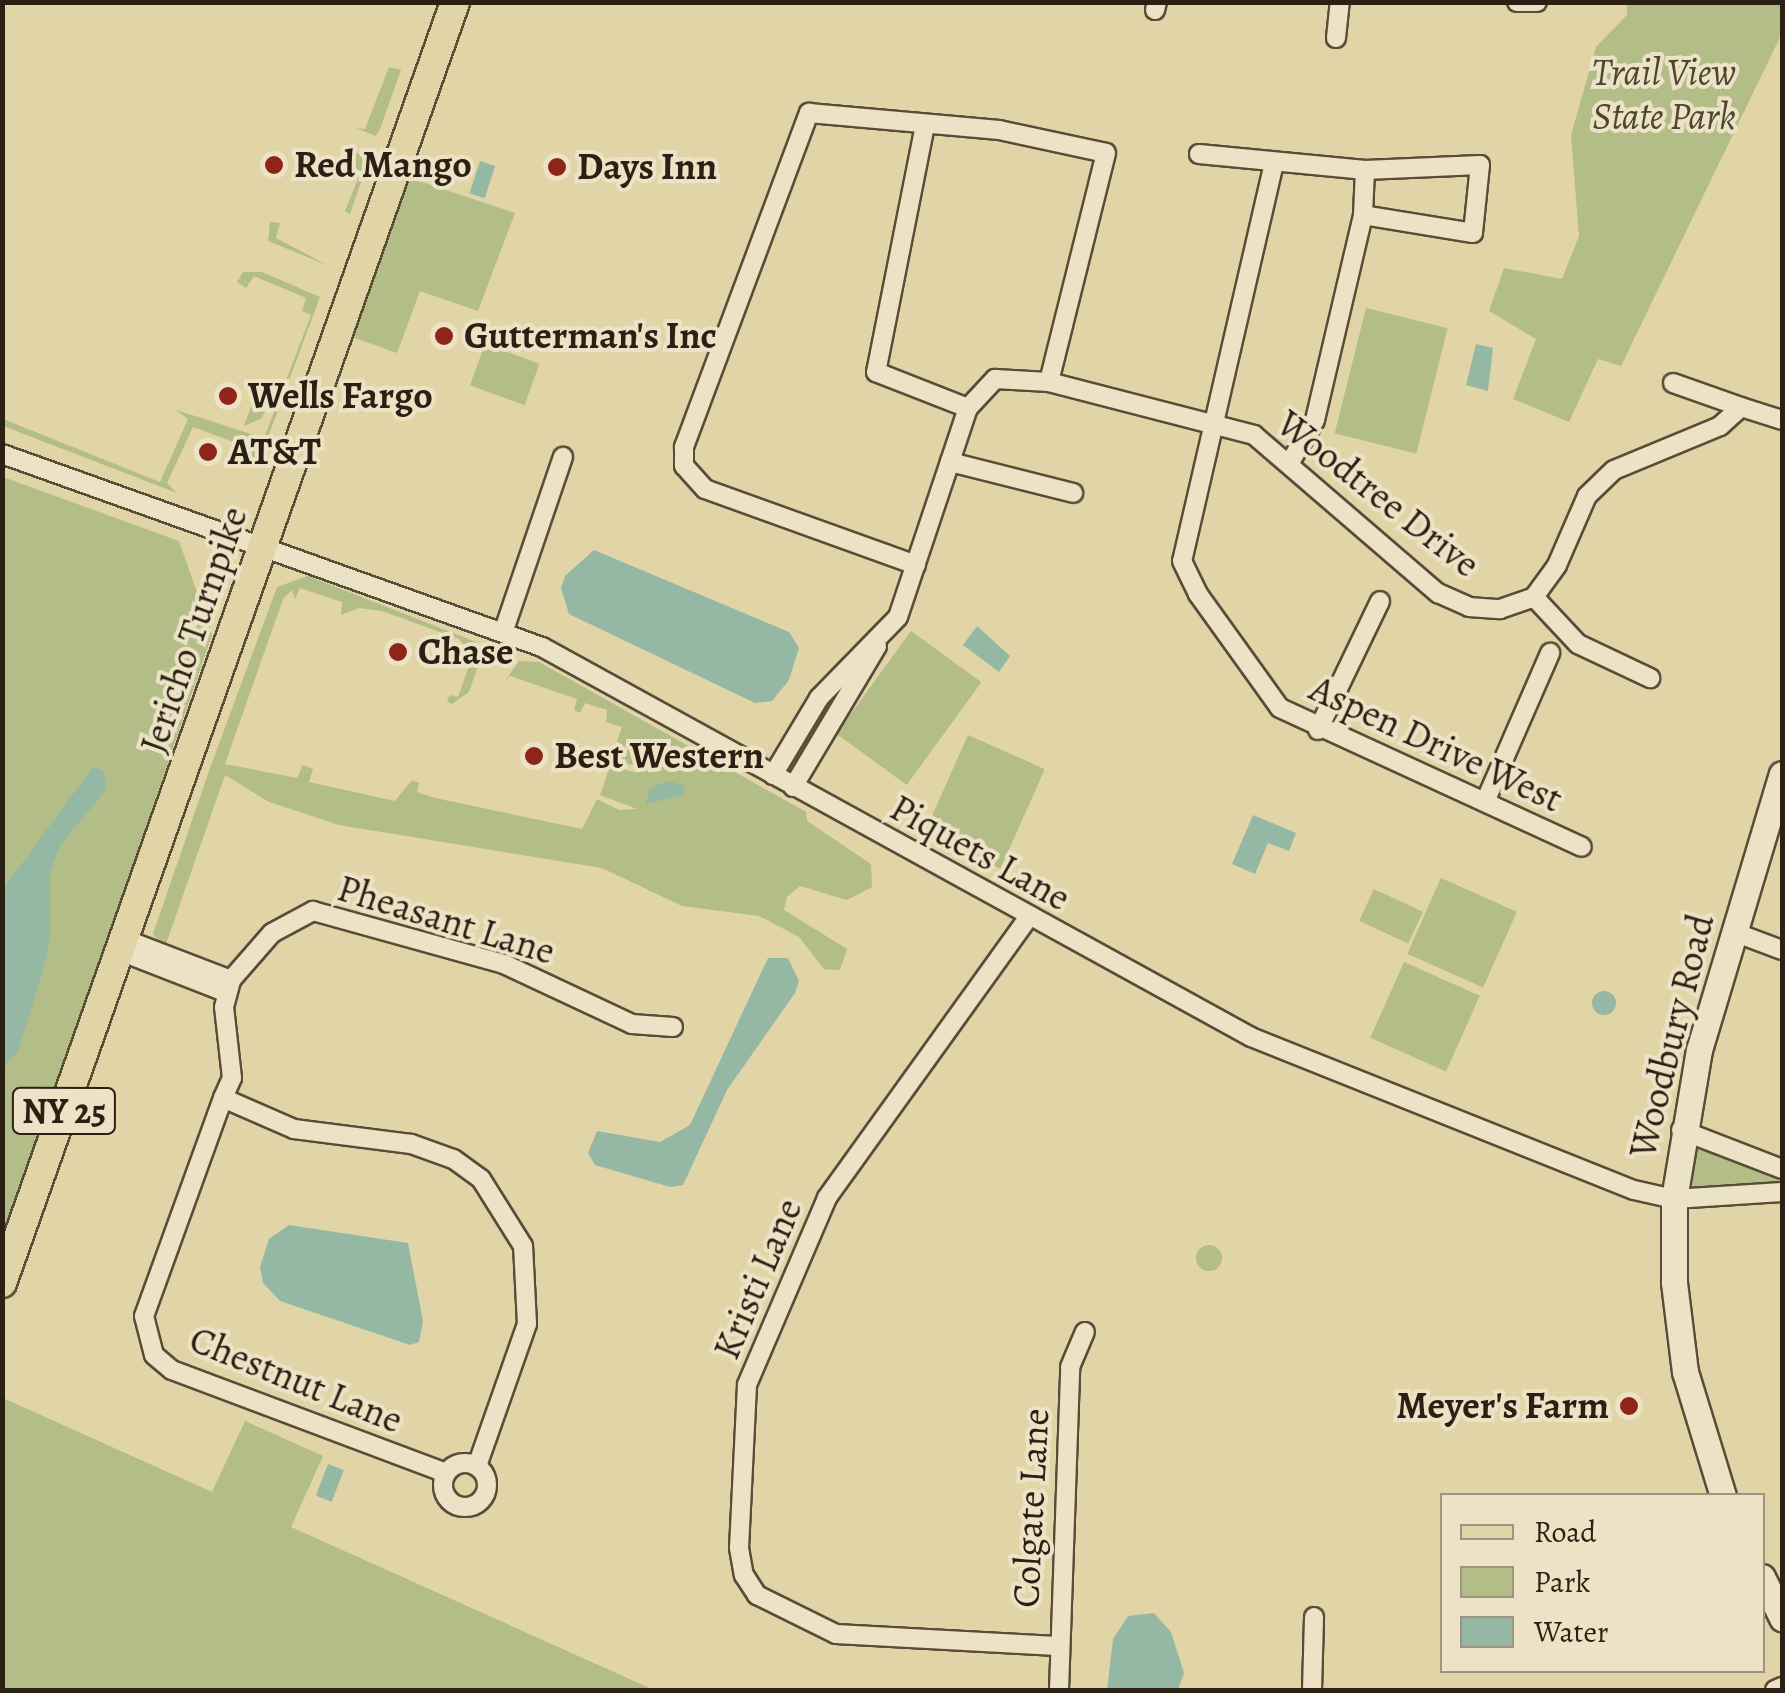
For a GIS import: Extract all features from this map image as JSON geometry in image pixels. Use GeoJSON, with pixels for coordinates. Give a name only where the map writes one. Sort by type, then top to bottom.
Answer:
{"type":"FeatureCollection","features":[{"type":"Feature","properties":{"kind":"main road","name":"Jericho Turnpike"},"geometry":{"type":"LineString","coordinates":[[2,1282],[455,2]]}},
{"type":"Feature","properties":{"kind":"main road","name":"Woodbury Road"},"geometry":{"type":"LineString","coordinates":[[1722,1493],[1682,1358],[1674,1199],[1681,1130],[1734,932],[1782,774]]}},
{"type":"Feature","properties":{"kind":"main road"},"geometry":{"type":"LineString","coordinates":[[1765,1583],[1782,1618]]}},
{"type":"Feature","properties":{"kind":"street"},"geometry":{"type":"LineString","coordinates":[[1336,38],[1340,2]]}},
{"type":"Feature","properties":{"kind":"street"},"geometry":{"type":"LineString","coordinates":[[1517,2],[1538,2]]}},
{"type":"Feature","properties":{"kind":"street"},"geometry":{"type":"LineString","coordinates":[[916,565],[706,489],[686,472],[682,458],[809,113],[998,130],[1106,153],[1049,382]]}},
{"type":"Feature","properties":{"kind":"street"},"geometry":{"type":"LineString","coordinates":[[772,775],[819,698],[898,617],[968,408],[876,372],[925,125]]}},
{"type":"Feature","properties":{"kind":"street"},"geometry":{"type":"LineString","coordinates":[[1199,154],[1365,170],[1480,165],[1473,234],[1363,215]]}},
{"type":"Feature","properties":{"kind":"street","name":"Aspen Drive West"},"geometry":{"type":"LineString","coordinates":[[1274,163],[1182,561],[1280,708],[1318,730],[1582,846]]}},
{"type":"Feature","properties":{"kind":"street"},"geometry":{"type":"LineString","coordinates":[[1289,464],[1315,420],[1363,215],[1365,170]]}},
{"type":"Feature","properties":{"kind":"street","name":"Woodtree Drive"},"geometry":{"type":"LineString","coordinates":[[968,408],[995,378],[1049,382],[1254,435],[1438,593],[1469,608],[1500,609],[1534,597]]}},
{"type":"Feature","properties":{"kind":"street"},"geometry":{"type":"LineString","coordinates":[[1673,384],[1782,420]]}},
{"type":"Feature","properties":{"kind":"street"},"geometry":{"type":"LineString","coordinates":[[1650,678],[1578,644],[1534,597],[1604,477],[1720,426],[1741,407]]}},
{"type":"Feature","properties":{"kind":"street","name":"Piquets Lane"},"geometry":{"type":"LineString","coordinates":[[2,454],[504,630],[1251,1037],[1634,1190],[1674,1199],[1782,1192]]}},
{"type":"Feature","properties":{"kind":"street"},"geometry":{"type":"LineString","coordinates":[[504,630],[563,457]]}},
{"type":"Feature","properties":{"kind":"street"},"geometry":{"type":"LineString","coordinates":[[950,462],[1073,494]]}},
{"type":"Feature","properties":{"kind":"street"},"geometry":{"type":"LineString","coordinates":[[1318,730],[1380,601]]}},
{"type":"Feature","properties":{"kind":"street"},"geometry":{"type":"LineString","coordinates":[[793,787],[883,635]]}},
{"type":"Feature","properties":{"kind":"street"},"geometry":{"type":"LineString","coordinates":[[1485,802],[1550,652]]}},
{"type":"Feature","properties":{"kind":"street","name":"Pheasant Lane"},"geometry":{"type":"LineString","coordinates":[[228,986],[272,933],[313,911],[504,964],[632,1024],[673,1027]]}},
{"type":"Feature","properties":{"kind":"street","name":"Kristi Lane"},"geometry":{"type":"LineString","coordinates":[[1028,918],[827,1198],[747,1385],[739,1548],[744,1574],[758,1595],[836,1634],[1057,1646]]}},
{"type":"Feature","properties":{"kind":"street"},"geometry":{"type":"LineString","coordinates":[[1734,932],[1782,950]]}},
{"type":"Feature","properties":{"kind":"street"},"geometry":{"type":"LineString","coordinates":[[122,945],[228,986]]}},
{"type":"Feature","properties":{"kind":"street","name":"Chestnut Lane"},"geometry":{"type":"LineString","coordinates":[[228,986],[232,1078],[144,1316],[154,1355],[172,1370],[446,1473]]}},
{"type":"Feature","properties":{"kind":"street"},"geometry":{"type":"LineString","coordinates":[[223,1098],[294,1130],[411,1144],[453,1158],[481,1179],[523,1246],[528,1324],[477,1466],[486,1492],[470,1506],[449,1500],[446,1473],[457,1464],[477,1466]]}},
{"type":"Feature","properties":{"kind":"street"},"geometry":{"type":"LineString","coordinates":[[1681,1130],[1782,1168]]}},
{"type":"Feature","properties":{"kind":"street","name":"Colgate Lane"},"geometry":{"type":"LineString","coordinates":[[1059,1690],[1057,1646],[1070,1367],[1084,1332]]}},
{"type":"Feature","properties":{"kind":"street"},"geometry":{"type":"LineString","coordinates":[[1312,1690],[1314,1617]]}},
{"type":"Feature","properties":{"kind":"street"},"geometry":{"type":"LineString","coordinates":[[1776,1690],[1782,1687]]}},
{"type":"Feature","properties":{"kind":"green space","name":"Trail View State Park"},"geometry":{"type":"Polygon","coordinates":[[[1627,3],[1782,3],[1782,33],[1621,366],[1598,359],[1569,422],[1513,399],[1536,339],[1489,311],[1504,268],[1562,279],[1579,236],[1571,135],[1596,47],[1627,15],[1627,3]]]}},
{"type":"Feature","properties":{"kind":"green space"},"geometry":{"type":"Polygon","coordinates":[[[389,67],[401,70],[376,136],[356,128],[365,129],[389,67]]]}},
{"type":"Feature","properties":{"kind":"green space"},"geometry":{"type":"Polygon","coordinates":[[[349,149],[369,159],[350,214],[345,211],[361,171],[344,164],[338,177],[326,170],[338,174],[349,149]]]}},
{"type":"Feature","properties":{"kind":"green space"},"geometry":{"type":"Polygon","coordinates":[[[395,173],[515,213],[478,311],[420,291],[397,353],[338,332],[395,173]]]}},
{"type":"Feature","properties":{"kind":"green space"},"geometry":{"type":"Polygon","coordinates":[[[270,222],[280,223],[276,238],[329,266],[268,241],[270,222]]]}},
{"type":"Feature","properties":{"kind":"green space"},"geometry":{"type":"Polygon","coordinates":[[[243,272],[262,272],[320,297],[258,464],[250,462],[253,449],[193,427],[167,483],[177,493],[3,426],[3,419],[160,482],[188,419],[176,410],[264,438],[311,315],[302,311],[306,298],[254,276],[246,288],[237,282],[243,272]]]}},
{"type":"Feature","properties":{"kind":"green space"},"geometry":{"type":"Polygon","coordinates":[[[1366,308],[1448,328],[1416,453],[1335,433],[1366,308]]]}},
{"type":"Feature","properties":{"kind":"green space"},"geometry":{"type":"Polygon","coordinates":[[[485,344],[540,364],[524,405],[470,385],[485,344]]]}},
{"type":"Feature","properties":{"kind":"green space"},"geometry":{"type":"Polygon","coordinates":[[[260,381],[274,386],[262,418],[244,426],[260,381]]]}},
{"type":"Feature","properties":{"kind":"green space"},"geometry":{"type":"Polygon","coordinates":[[[3,477],[179,541],[212,635],[3,1240],[3,477]]]}},
{"type":"Feature","properties":{"kind":"green space"},"geometry":{"type":"Polygon","coordinates":[[[308,576],[476,642],[482,654],[469,692],[452,704],[447,701],[450,695],[458,697],[473,655],[459,639],[382,611],[359,608],[341,615],[342,602],[300,588],[295,599],[292,590],[283,599],[225,764],[297,778],[303,765],[313,769],[309,782],[395,801],[412,780],[419,783],[417,792],[435,798],[582,829],[597,799],[619,810],[637,809],[600,795],[610,766],[634,772],[634,765],[610,762],[622,727],[606,722],[607,710],[585,703],[580,713],[574,710],[577,699],[510,676],[503,684],[519,661],[539,662],[806,812],[807,821],[871,864],[872,887],[847,900],[800,886],[787,897],[784,910],[847,949],[840,970],[824,969],[799,937],[759,916],[682,906],[602,868],[339,825],[269,802],[225,775],[166,944],[157,939],[153,934],[277,587],[308,576]]]}},
{"type":"Feature","properties":{"kind":"green space"},"geometry":{"type":"Polygon","coordinates":[[[911,631],[981,682],[907,785],[836,734],[911,631]]]}},
{"type":"Feature","properties":{"kind":"green space"},"geometry":{"type":"Polygon","coordinates":[[[968,735],[1045,769],[1000,869],[924,835],[968,735]]]}},
{"type":"Feature","properties":{"kind":"green space"},"geometry":{"type":"Polygon","coordinates":[[[1441,878],[1517,912],[1483,988],[1407,954],[1441,878]]]}},
{"type":"Feature","properties":{"kind":"green space"},"geometry":{"type":"Polygon","coordinates":[[[1374,889],[1423,912],[1408,944],[1359,921],[1374,889]]]}},
{"type":"Feature","properties":{"kind":"green space"},"geometry":{"type":"Polygon","coordinates":[[[1404,962],[1480,996],[1446,1072],[1370,1038],[1404,962]]]}},
{"type":"Feature","properties":{"kind":"green space"},"geometry":{"type":"Polygon","coordinates":[[[1682,1132],[1782,1170],[1782,1191],[1675,1197],[1682,1132]]]}},
{"type":"Feature","properties":{"kind":"green space"},"geometry":{"type":"Polygon","coordinates":[[[1209,1245],[1218,1249],[1222,1258],[1218,1267],[1209,1271],[1200,1267],[1196,1258],[1200,1249],[1209,1245]]]}},
{"type":"Feature","properties":{"kind":"green space"},"geometry":{"type":"Polygon","coordinates":[[[3,1398],[212,1492],[245,1421],[323,1456],[291,1527],[654,1690],[3,1690],[3,1398]]]}},
{"type":"Feature","properties":{"kind":"water"},"geometry":{"type":"Polygon","coordinates":[[[480,161],[495,166],[485,198],[469,193],[480,161]]]}},
{"type":"Feature","properties":{"kind":"water"},"geometry":{"type":"Polygon","coordinates":[[[1476,344],[1493,348],[1488,391],[1466,385],[1476,344]]]}},
{"type":"Feature","properties":{"kind":"water"},"geometry":{"type":"Polygon","coordinates":[[[594,550],[789,632],[799,648],[789,680],[772,701],[755,703],[569,614],[561,588],[565,576],[594,550]]]}},
{"type":"Feature","properties":{"kind":"water"},"geometry":{"type":"Polygon","coordinates":[[[977,626],[1010,656],[999,672],[963,645],[977,626]]]}},
{"type":"Feature","properties":{"kind":"water"},"geometry":{"type":"Polygon","coordinates":[[[93,767],[104,771],[106,790],[61,844],[50,872],[50,940],[42,974],[18,1051],[3,1068],[3,889],[93,767]]]}},
{"type":"Feature","properties":{"kind":"water"},"geometry":{"type":"Polygon","coordinates":[[[670,781],[684,786],[683,795],[646,804],[650,788],[670,781]]]}},
{"type":"Feature","properties":{"kind":"water"},"geometry":{"type":"Polygon","coordinates":[[[1253,815],[1296,833],[1289,851],[1268,843],[1255,874],[1232,864],[1253,815]]]}},
{"type":"Feature","properties":{"kind":"water"},"geometry":{"type":"Polygon","coordinates":[[[768,958],[788,958],[799,981],[795,993],[727,1090],[683,1185],[670,1187],[595,1165],[588,1153],[597,1131],[660,1142],[690,1125],[768,958]]]}},
{"type":"Feature","properties":{"kind":"water"},"geometry":{"type":"Polygon","coordinates":[[[1604,991],[1616,1003],[1604,1015],[1592,1003],[1604,991]]]}},
{"type":"Feature","properties":{"kind":"water"},"geometry":{"type":"Polygon","coordinates":[[[289,1225],[408,1243],[423,1321],[419,1342],[410,1345],[280,1301],[263,1283],[260,1267],[269,1239],[289,1225]]]}},
{"type":"Feature","properties":{"kind":"water"},"geometry":{"type":"Polygon","coordinates":[[[328,1464],[344,1470],[332,1502],[316,1496],[328,1464]]]}},
{"type":"Feature","properties":{"kind":"water"},"geometry":{"type":"Polygon","coordinates":[[[1154,1613],[1171,1632],[1184,1673],[1178,1690],[1107,1690],[1113,1639],[1128,1616],[1154,1613]]]}},
{"type":"Feature","properties":{"kind":"place","name":"Red Mango"},"geometry":{"type":"Point","coordinates":[274,165]}},
{"type":"Feature","properties":{"kind":"place","name":"Days Inn"},"geometry":{"type":"Point","coordinates":[557,167]}},
{"type":"Feature","properties":{"kind":"place","name":"Gutterman's Inc"},"geometry":{"type":"Point","coordinates":[444,336]}},
{"type":"Feature","properties":{"kind":"place","name":"Wells Fargo"},"geometry":{"type":"Point","coordinates":[228,396]}},
{"type":"Feature","properties":{"kind":"place","name":"AT&T"},"geometry":{"type":"Point","coordinates":[208,452]}},
{"type":"Feature","properties":{"kind":"place","name":"Chase"},"geometry":{"type":"Point","coordinates":[398,652]}},
{"type":"Feature","properties":{"kind":"place","name":"Best Western"},"geometry":{"type":"Point","coordinates":[534,756]}},
{"type":"Feature","properties":{"kind":"place","name":"Meyer's Farm"},"geometry":{"type":"Point","coordinates":[1629,1406]}}]}
